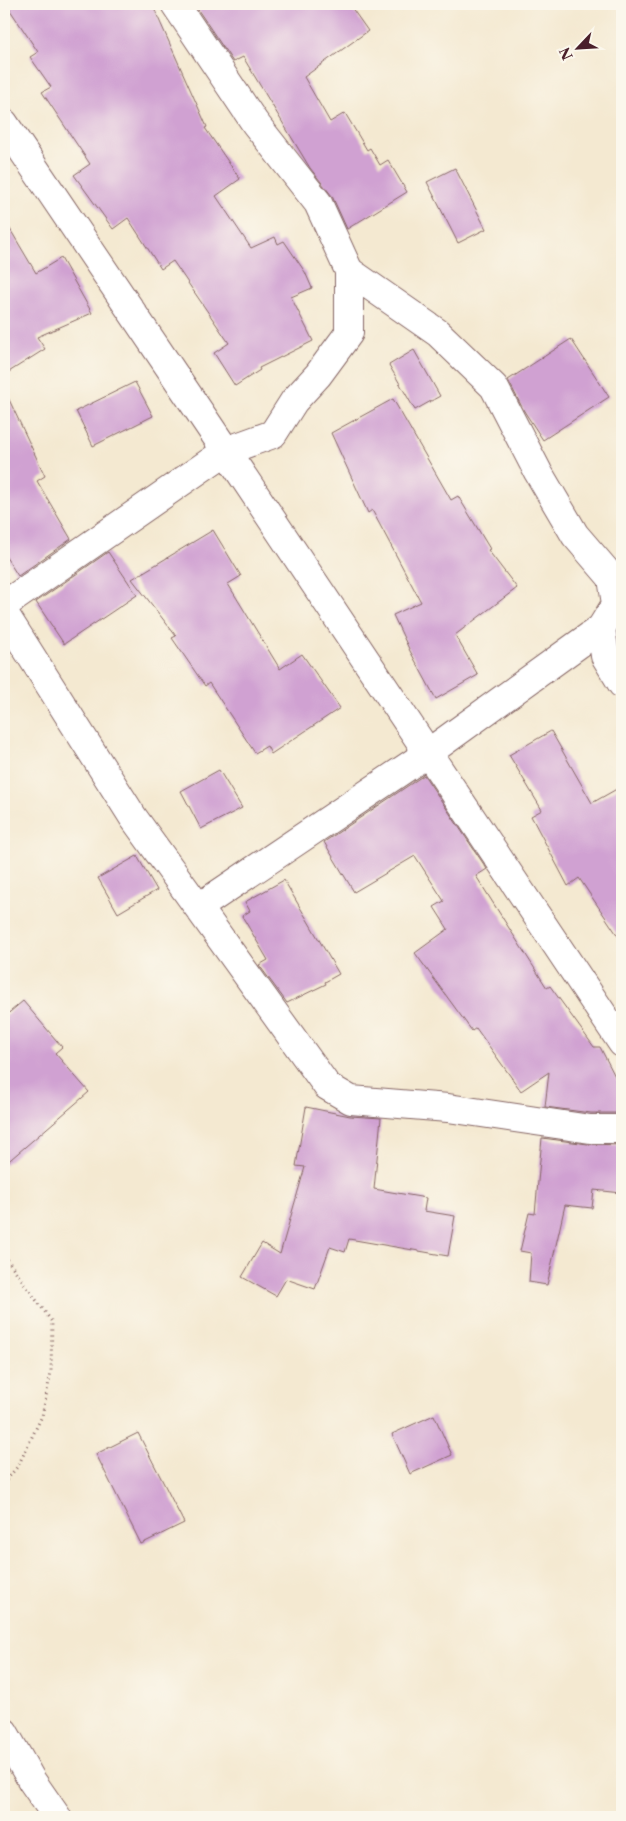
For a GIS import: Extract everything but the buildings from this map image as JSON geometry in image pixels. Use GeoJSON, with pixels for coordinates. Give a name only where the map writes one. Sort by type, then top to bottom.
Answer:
{"type":"FeatureCollection","features":[{"type":"Feature","properties":{"kind":"street"},"geometry":{"type":"LineString","coordinates":[[4,606],[226,451],[273,434],[294,401],[318,375],[349,333],[349,270],[318,204],[255,123],[175,4]]}},
{"type":"Feature","properties":{"kind":"street"},"geometry":{"type":"LineString","coordinates":[[4,123],[622,1043]]}},
{"type":"Feature","properties":{"kind":"street"},"geometry":{"type":"LineString","coordinates":[[199,907],[428,753],[601,628],[616,604],[612,578],[575,536],[538,472],[494,387],[438,332],[349,270]]}},
{"type":"Feature","properties":{"kind":"street"},"geometry":{"type":"LineString","coordinates":[[4,613],[133,817],[327,1086],[351,1100],[448,1108],[590,1129],[622,1129]]}},
{"type":"Feature","properties":{"kind":"street"},"geometry":{"type":"LineString","coordinates":[[601,628],[605,656],[622,684]]}},
{"type":"Feature","properties":{"kind":"street"},"geometry":{"type":"LineString","coordinates":[[4,1732],[32,1781],[57,1817]]}},
{"type":"Feature","properties":{"kind":"path"},"geometry":{"type":"LineString","coordinates":[[4,1255],[52,1322],[51,1372],[42,1416],[18,1466],[4,1483]]}}]}
